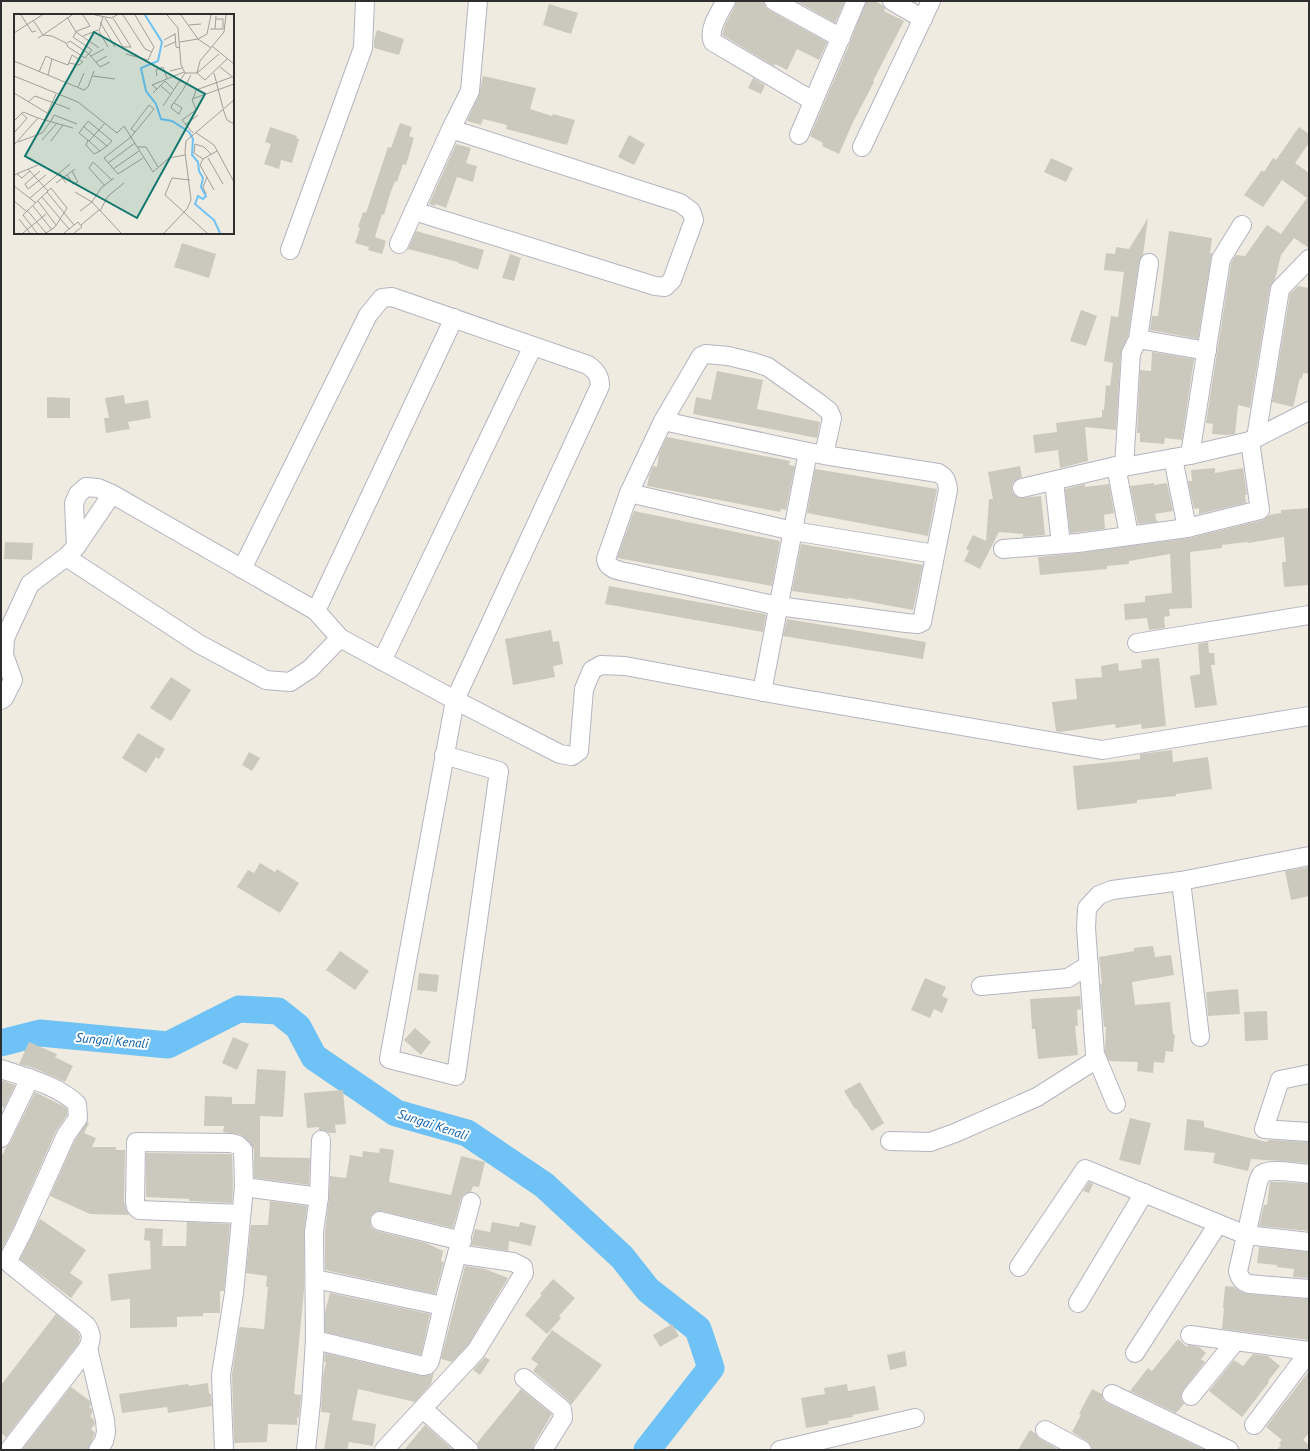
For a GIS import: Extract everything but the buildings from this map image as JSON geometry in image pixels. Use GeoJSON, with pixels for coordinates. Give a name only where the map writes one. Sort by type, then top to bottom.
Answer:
{"type":"FeatureCollection","features":[{"type":"Feature","properties":{"kind":"street"},"geometry":{"type":"LineString","coordinates":[[290,250],[363,48],[365,1]]}},
{"type":"Feature","properties":{"kind":"street"},"geometry":{"type":"LineString","coordinates":[[399,244],[451,128],[470,91],[478,1]]}},
{"type":"Feature","properties":{"kind":"street"},"geometry":{"type":"LineString","coordinates":[[726,1],[712,30],[710,37],[713,42],[813,101]]}},
{"type":"Feature","properties":{"kind":"street"},"geometry":{"type":"LineString","coordinates":[[774,1],[841,38]]}},
{"type":"Feature","properties":{"kind":"street"},"geometry":{"type":"LineString","coordinates":[[799,135],[856,1]]}},
{"type":"Feature","properties":{"kind":"street"},"geometry":{"type":"LineString","coordinates":[[892,1],[923,19]]}},
{"type":"Feature","properties":{"kind":"street"},"geometry":{"type":"LineString","coordinates":[[862,148],[931,1]]}},
{"type":"Feature","properties":{"kind":"street"},"geometry":{"type":"LineString","coordinates":[[414,211],[656,286],[665,287],[672,280],[694,220],[691,211],[680,203],[451,128]]}},
{"type":"Feature","properties":{"kind":"street"},"geometry":{"type":"LineString","coordinates":[[1187,528],[1181,456],[1207,351],[1221,260],[1242,225]]}},
{"type":"Feature","properties":{"kind":"street"},"geometry":{"type":"LineString","coordinates":[[1003,549],[1062,544],[1187,528],[1260,510],[1253,439],[1280,289],[1309,259]]}},
{"type":"Feature","properties":{"kind":"street"},"geometry":{"type":"LineString","coordinates":[[1129,535],[1120,467],[1132,353],[1138,339],[1148,263]]}},
{"type":"Feature","properties":{"kind":"street"},"geometry":{"type":"LineString","coordinates":[[242,569],[368,316],[382,298],[392,297],[454,318],[588,365],[596,372],[600,378],[600,386],[455,700],[444,755],[389,1059],[456,1076],[499,771],[444,755]]}},
{"type":"Feature","properties":{"kind":"street"},"geometry":{"type":"LineString","coordinates":[[316,611],[454,318]]}},
{"type":"Feature","properties":{"kind":"street"},"geometry":{"type":"LineString","coordinates":[[1138,339],[1207,351]]}},
{"type":"Feature","properties":{"kind":"street"},"geometry":{"type":"LineString","coordinates":[[382,661],[533,346]]}},
{"type":"Feature","properties":{"kind":"street"},"geometry":{"type":"LineString","coordinates":[[663,421],[816,453],[938,473],[944,476],[947,482],[948,490],[924,616],[922,622],[918,624],[778,606],[616,570],[608,566],[606,558],[629,493],[663,421],[701,356],[706,354],[728,356],[768,367],[829,411],[832,418],[816,453],[793,531],[778,606],[762,692]]}},
{"type":"Feature","properties":{"kind":"street"},"geometry":{"type":"LineString","coordinates":[[1022,488],[1120,467],[1181,456],[1253,439],[1309,410]]}},
{"type":"Feature","properties":{"kind":"street"},"geometry":{"type":"LineString","coordinates":[[1054,482],[1062,544]]}},
{"type":"Feature","properties":{"kind":"street"},"geometry":{"type":"LineString","coordinates":[[71,552],[74,503],[78,494],[86,487],[98,488],[112,494],[316,611],[340,638],[455,700],[560,754],[572,756],[579,751],[584,689],[592,670],[601,665],[625,666],[762,692],[1102,750],[1309,716]]}},
{"type":"Feature","properties":{"kind":"street"},"geometry":{"type":"LineString","coordinates":[[629,493],[793,531],[935,554]]}},
{"type":"Feature","properties":{"kind":"street"},"geometry":{"type":"LineString","coordinates":[[1,700],[4,698],[13,680],[4,655],[5,638],[30,584],[71,552],[112,494]]}},
{"type":"Feature","properties":{"kind":"street"},"geometry":{"type":"LineString","coordinates":[[71,552],[199,644],[266,680],[290,682],[310,669],[340,638]]}},
{"type":"Feature","properties":{"kind":"street"},"geometry":{"type":"LineString","coordinates":[[1137,643],[1309,615]]}},
{"type":"Feature","properties":{"kind":"street"},"geometry":{"type":"LineString","coordinates":[[1116,1104],[1095,1054],[1086,928],[1087,908],[1099,895],[1112,890],[1181,881],[1309,856]]}},
{"type":"Feature","properties":{"kind":"street"},"geometry":{"type":"LineString","coordinates":[[1181,881],[1200,1037]]}},
{"type":"Feature","properties":{"kind":"street"},"geometry":{"type":"LineString","coordinates":[[981,986],[1068,978],[1089,965]]}},
{"type":"Feature","properties":{"kind":"street"},"geometry":{"type":"LineString","coordinates":[[890,1141],[930,1142],[955,1133],[1037,1097],[1098,1059]]}},
{"type":"Feature","properties":{"kind":"street"},"geometry":{"type":"LineString","coordinates":[[1,1069],[30,1078],[69,1096],[77,1104],[78,1118],[66,1135],[22,1233],[9,1258],[9,1262],[86,1325],[91,1332],[92,1340],[88,1348],[9,1450]]}},
{"type":"Feature","properties":{"kind":"street"},"geometry":{"type":"LineString","coordinates":[[1309,1074],[1280,1080],[1264,1129],[1309,1132]]}},
{"type":"Feature","properties":{"kind":"street"},"geometry":{"type":"LineString","coordinates":[[1,1138],[30,1078]]}},
{"type":"Feature","properties":{"kind":"street"},"geometry":{"type":"LineString","coordinates":[[306,1450],[315,1340],[316,1279],[314,1262],[314,1232],[319,1197],[321,1140]]}},
{"type":"Feature","properties":{"kind":"street"},"geometry":{"type":"LineString","coordinates":[[224,1450],[221,1375],[234,1293],[244,1187],[243,1150],[238,1145],[231,1143],[136,1142],[135,1202],[136,1207],[139,1210],[241,1214]]}},
{"type":"Feature","properties":{"kind":"street"},"geometry":{"type":"LineString","coordinates":[[1019,1267],[1085,1169],[1246,1235],[1309,1242]]}},
{"type":"Feature","properties":{"kind":"street"},"geometry":{"type":"LineString","coordinates":[[1309,1174],[1273,1171],[1265,1172],[1261,1175],[1258,1182],[1238,1271],[1243,1282],[1249,1284],[1309,1289]]}},
{"type":"Feature","properties":{"kind":"street"},"geometry":{"type":"LineString","coordinates":[[244,1187],[319,1197]]}},
{"type":"Feature","properties":{"kind":"street"},"geometry":{"type":"LineString","coordinates":[[1078,1303],[1144,1193]]}},
{"type":"Feature","properties":{"kind":"street"},"geometry":{"type":"LineString","coordinates":[[315,1340],[423,1366],[427,1365],[430,1361],[471,1202]]}},
{"type":"Feature","properties":{"kind":"street"},"geometry":{"type":"LineString","coordinates":[[380,1221],[459,1247],[513,1262],[523,1267],[524,1273],[476,1351],[384,1450]]}},
{"type":"Feature","properties":{"kind":"street"},"geometry":{"type":"LineString","coordinates":[[1135,1353],[1218,1224]]}},
{"type":"Feature","properties":{"kind":"street"},"geometry":{"type":"LineString","coordinates":[[316,1279],[443,1306]]}},
{"type":"Feature","properties":{"kind":"street"},"geometry":{"type":"LineString","coordinates":[[1190,1335],[1309,1351],[1254,1425]]}},
{"type":"Feature","properties":{"kind":"street"},"geometry":{"type":"LineString","coordinates":[[1191,1396],[1235,1342]]}},
{"type":"Feature","properties":{"kind":"street"},"geometry":{"type":"LineString","coordinates":[[88,1348],[105,1420],[106,1432],[104,1441],[98,1450]]}},
{"type":"Feature","properties":{"kind":"street"},"geometry":{"type":"LineString","coordinates":[[524,1378],[562,1410],[563,1418],[542,1450]]}},
{"type":"Feature","properties":{"kind":"street"},"geometry":{"type":"LineString","coordinates":[[1112,1394],[1229,1450]]}},
{"type":"Feature","properties":{"kind":"street"},"geometry":{"type":"LineString","coordinates":[[422,1409],[469,1450]]}},
{"type":"Feature","properties":{"kind":"street"},"geometry":{"type":"LineString","coordinates":[[780,1450],[915,1418]]}},
{"type":"Feature","properties":{"kind":"street"},"geometry":{"type":"LineString","coordinates":[[1045,1430],[1082,1450]]}},
{"type":"Feature","properties":{"kind":"waterway","name":"Sungai Kenali"},"geometry":{"type":"LineString","coordinates":[[1,1043],[40,1033],[168,1045],[239,1009],[278,1011],[298,1027],[314,1057],[396,1113],[467,1133],[544,1185],[622,1257],[648,1290],[698,1329],[711,1368],[647,1450]]}}]}
